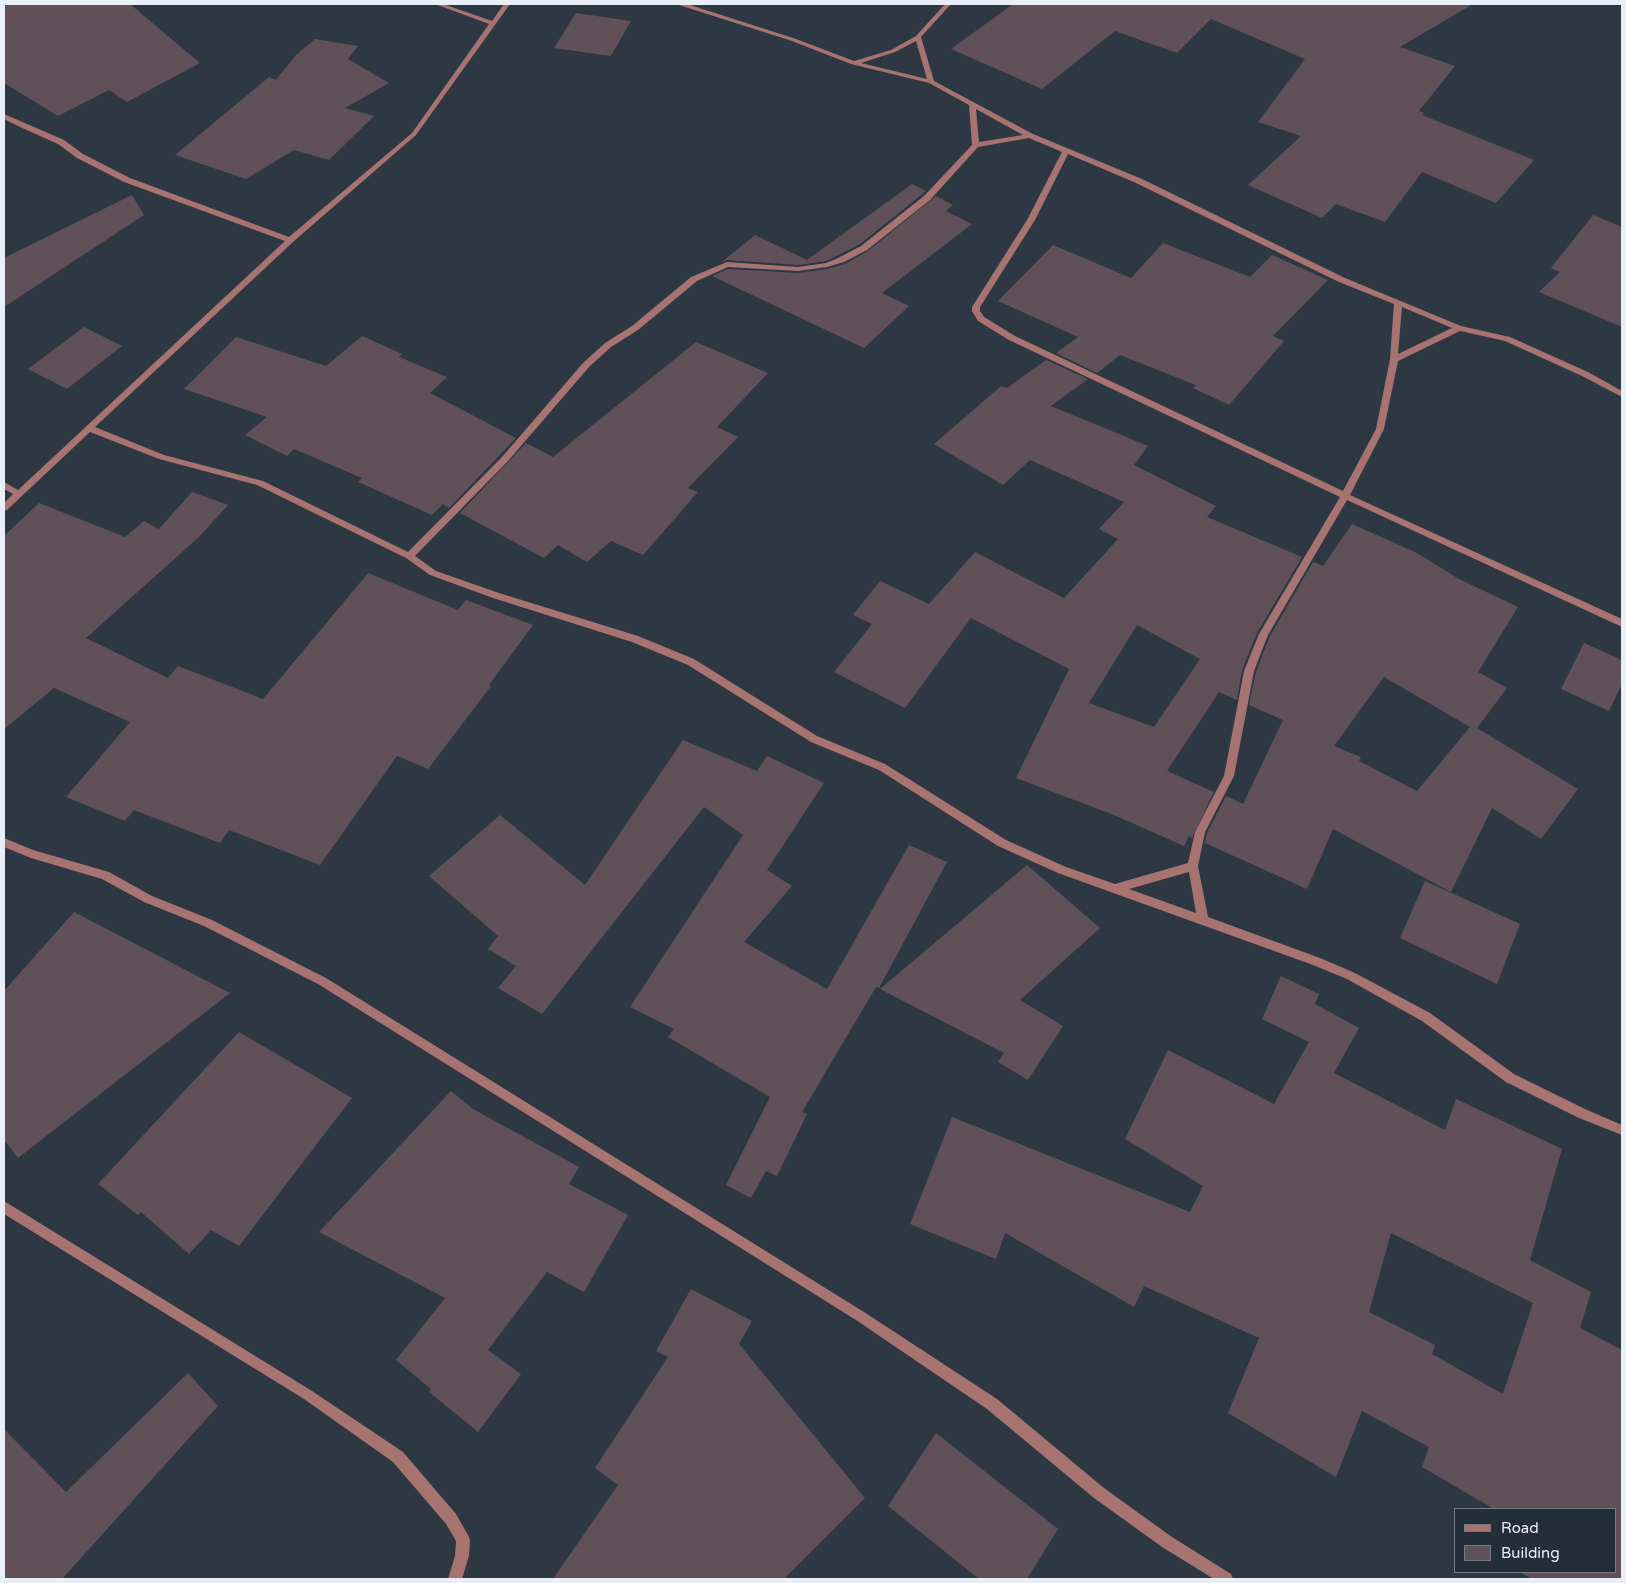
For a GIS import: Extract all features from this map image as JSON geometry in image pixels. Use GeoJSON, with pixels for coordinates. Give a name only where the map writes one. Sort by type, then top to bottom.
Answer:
{"type":"FeatureCollection","features":[{"type":"Feature","properties":{"kind":"street"},"geometry":{"type":"LineString","coordinates":[[438,4],[492,23]]}},
{"type":"Feature","properties":{"kind":"street"},"geometry":{"type":"LineString","coordinates":[[4,508],[290,240],[414,134],[507,4]]}},
{"type":"Feature","properties":{"kind":"street"},"geometry":{"type":"LineString","coordinates":[[681,4],[794,40],[853,63],[931,82],[1030,136],[1139,181],[1316,268],[1459,328],[1507,339],[1585,374],[1622,394]]}},
{"type":"Feature","properties":{"kind":"street"},"geometry":{"type":"LineString","coordinates":[[853,63],[893,51],[918,37],[948,4]]}},
{"type":"Feature","properties":{"kind":"street"},"geometry":{"type":"LineString","coordinates":[[918,37],[931,82]]}},
{"type":"Feature","properties":{"kind":"street"},"geometry":{"type":"LineString","coordinates":[[972,104],[976,145]]}},
{"type":"Feature","properties":{"kind":"street"},"geometry":{"type":"LineString","coordinates":[[4,116],[22,126],[61,142],[80,156],[127,180],[290,240]]}},
{"type":"Feature","properties":{"kind":"street"},"geometry":{"type":"LineString","coordinates":[[409,556],[505,459],[586,365],[608,345],[635,328],[678,290],[701,275],[728,264],[798,269],[841,260],[864,248],[927,198],[976,145],[1030,136]]}},
{"type":"Feature","properties":{"kind":"street"},"geometry":{"type":"LineString","coordinates":[[1066,151],[1031,220],[976,307],[976,311],[981,319],[1012,338],[1345,496],[1622,623]]}},
{"type":"Feature","properties":{"kind":"street"},"geometry":{"type":"LineString","coordinates":[[1203,921],[1193,866],[1200,832],[1229,776],[1247,680],[1255,654],[1264,634],[1345,496],[1380,429],[1394,359],[1398,302]]}},
{"type":"Feature","properties":{"kind":"street"},"geometry":{"type":"LineString","coordinates":[[1394,359],[1459,328]]}},
{"type":"Feature","properties":{"kind":"street"},"geometry":{"type":"LineString","coordinates":[[89,428],[162,457],[260,483],[409,556],[433,573],[496,596],[635,639],[690,662],[814,740],[882,767],[1002,843],[1062,870],[1316,961],[1351,976],[1426,1017],[1510,1078],[1583,1114],[1622,1130]]}},
{"type":"Feature","properties":{"kind":"street"},"geometry":{"type":"LineString","coordinates":[[4,485],[19,494]]}},
{"type":"Feature","properties":{"kind":"street"},"geometry":{"type":"LineString","coordinates":[[4,842],[31,854],[105,876],[148,899],[208,923],[322,982],[860,1316],[992,1404],[1099,1493],[1167,1542],[1226,1579]]}},
{"type":"Feature","properties":{"kind":"street"},"geometry":{"type":"LineString","coordinates":[[1114,889],[1193,866]]}},
{"type":"Feature","properties":{"kind":"street"},"geometry":{"type":"LineString","coordinates":[[4,1207],[308,1395],[398,1457],[451,1519],[463,1540],[462,1556],[456,1579]]}},
{"type":"Feature","properties":{"kind":"building"},"geometry":{"type":"Polygon","coordinates":[[[4,4],[130,4],[200,63],[127,102],[109,90],[58,116],[4,83],[4,4]]]}},
{"type":"Feature","properties":{"kind":"building"},"geometry":{"type":"Polygon","coordinates":[[[1013,4],[1473,4],[1400,47],[1455,66],[1419,111],[1424,113],[1422,115],[1534,160],[1496,203],[1422,172],[1385,222],[1336,204],[1322,218],[1248,185],[1301,136],[1258,122],[1305,59],[1211,19],[1177,53],[1115,31],[1042,89],[951,49],[1013,4]]]}},
{"type":"Feature","properties":{"kind":"building"},"geometry":{"type":"Polygon","coordinates":[[[576,13],[631,21],[611,56],[554,48],[576,13]]]}},
{"type":"Feature","properties":{"kind":"building"},"geometry":{"type":"Polygon","coordinates":[[[315,39],[358,46],[348,59],[389,83],[345,108],[374,116],[329,160],[294,150],[246,179],[175,155],[269,77],[276,80],[296,55],[315,39]]]}},
{"type":"Feature","properties":{"kind":"building"},"geometry":{"type":"Polygon","coordinates":[[[912,184],[926,191],[860,244],[826,261],[798,265],[727,260],[722,262],[755,235],[807,260],[912,184]]]}},
{"type":"Feature","properties":{"kind":"building"},"geometry":{"type":"Polygon","coordinates":[[[132,195],[144,215],[4,307],[4,258],[132,195]]]}},
{"type":"Feature","properties":{"kind":"building"},"geometry":{"type":"Polygon","coordinates":[[[936,196],[953,205],[946,211],[972,224],[882,293],[909,306],[864,348],[712,276],[728,269],[798,273],[827,269],[845,264],[868,251],[936,196]]]}},
{"type":"Feature","properties":{"kind":"building"},"geometry":{"type":"Polygon","coordinates":[[[1593,215],[1622,227],[1622,327],[1539,292],[1560,272],[1551,268],[1593,215]]]}},
{"type":"Feature","properties":{"kind":"building"},"geometry":{"type":"Polygon","coordinates":[[[1163,243],[1250,277],[1272,255],[1328,280],[1273,336],[1284,341],[1229,405],[1193,388],[1196,385],[1120,355],[1097,373],[1056,353],[1078,337],[998,301],[1053,245],[1131,278],[1163,243]]]}},
{"type":"Feature","properties":{"kind":"building"},"geometry":{"type":"Polygon","coordinates":[[[84,327],[122,346],[67,389],[28,369],[84,327]]]}},
{"type":"Feature","properties":{"kind":"building"},"geometry":{"type":"Polygon","coordinates":[[[362,336],[402,354],[399,357],[447,377],[430,393],[516,438],[449,508],[443,504],[432,515],[358,482],[362,478],[294,449],[287,456],[245,435],[267,417],[184,389],[236,337],[326,366],[362,336]]]}},
{"type":"Feature","properties":{"kind":"building"},"geometry":{"type":"Polygon","coordinates":[[[696,342],[768,373],[717,427],[738,437],[688,488],[698,492],[643,555],[611,541],[587,562],[558,545],[544,558],[460,513],[526,443],[553,457],[696,342]]]}},
{"type":"Feature","properties":{"kind":"building"},"geometry":{"type":"Polygon","coordinates":[[[1046,360],[1088,379],[1051,406],[1148,446],[1134,465],[1216,506],[1207,517],[1302,557],[1257,633],[1242,670],[1237,700],[1219,692],[1167,771],[1214,792],[1192,838],[1189,836],[1184,846],[1114,815],[1016,778],[1069,669],[971,618],[905,708],[834,672],[872,624],[853,615],[880,581],[929,604],[975,552],[1064,598],[1118,539],[1099,529],[1124,502],[1030,460],[1003,485],[934,444],[1001,386],[1007,388],[1046,360]],[[1137,625],[1089,703],[1154,727],[1200,659],[1137,625]]]}},
{"type":"Feature","properties":{"kind":"building"},"geometry":{"type":"Polygon","coordinates":[[[192,492],[228,505],[199,537],[86,638],[168,678],[178,666],[263,699],[368,573],[458,610],[466,600],[533,625],[489,685],[491,686],[428,769],[397,756],[320,865],[229,830],[220,843],[134,810],[125,821],[66,797],[130,722],[54,688],[4,729],[4,536],[39,503],[125,537],[144,521],[159,529],[192,492]]]}},
{"type":"Feature","properties":{"kind":"building"},"geometry":{"type":"Polygon","coordinates":[[[1352,524],[1417,553],[1459,579],[1518,607],[1478,672],[1507,688],[1477,728],[1578,789],[1541,839],[1492,808],[1451,892],[1333,829],[1307,889],[1205,843],[1207,833],[1226,796],[1243,804],[1283,720],[1249,705],[1256,672],[1270,636],[1313,562],[1323,566],[1352,524]],[[1384,677],[1334,746],[1361,757],[1359,761],[1417,791],[1470,727],[1384,677]]]}},
{"type":"Feature","properties":{"kind":"building"},"geometry":{"type":"Polygon","coordinates":[[[1584,643],[1622,660],[1622,684],[1609,711],[1561,689],[1584,643]]]}},
{"type":"Feature","properties":{"kind":"building"},"geometry":{"type":"Polygon","coordinates":[[[683,740],[757,771],[767,756],[824,783],[767,870],[792,886],[744,942],[827,989],[909,845],[947,862],[879,988],[876,987],[802,1112],[807,1114],[777,1176],[766,1171],[751,1198],[726,1185],[770,1097],[668,1037],[674,1029],[630,1007],[743,835],[704,807],[542,1014],[498,988],[516,966],[488,949],[498,936],[429,876],[500,815],[585,885],[683,740]]]}},
{"type":"Feature","properties":{"kind":"building"},"geometry":{"type":"Polygon","coordinates":[[[1027,865],[1100,928],[1020,1000],[1063,1026],[1028,1080],[998,1062],[1004,1053],[880,989],[1027,865]]]}},
{"type":"Feature","properties":{"kind":"building"},"geometry":{"type":"Polygon","coordinates":[[[1425,881],[1520,924],[1497,984],[1400,938],[1425,881]]]}},
{"type":"Feature","properties":{"kind":"building"},"geometry":{"type":"Polygon","coordinates":[[[74,912],[230,993],[18,1158],[4,1140],[4,991],[74,912]]]}},
{"type":"Feature","properties":{"kind":"building"},"geometry":{"type":"Polygon","coordinates":[[[1281,976],[1319,994],[1315,1004],[1359,1028],[1334,1073],[1445,1130],[1456,1099],[1562,1149],[1530,1260],[1591,1292],[1580,1328],[1622,1350],[1622,1579],[1533,1579],[1521,1573],[1616,1573],[1616,1508],[1492,1508],[1422,1467],[1429,1447],[1362,1411],[1336,1477],[1228,1413],[1259,1338],[1144,1286],[1134,1307],[1005,1233],[996,1259],[910,1224],[952,1117],[1190,1212],[1203,1186],[1125,1139],[1168,1050],[1274,1104],[1309,1042],[1262,1019],[1281,976]],[[1391,1233],[1369,1312],[1435,1345],[1432,1354],[1503,1394],[1533,1303],[1391,1233]]]}},
{"type":"Feature","properties":{"kind":"building"},"geometry":{"type":"Polygon","coordinates":[[[239,1032],[352,1098],[239,1246],[211,1230],[189,1254],[141,1212],[138,1215],[98,1184],[239,1032]]]}},
{"type":"Feature","properties":{"kind":"building"},"geometry":{"type":"Polygon","coordinates":[[[451,1091],[473,1109],[579,1167],[569,1184],[628,1215],[584,1292],[547,1272],[488,1350],[521,1374],[478,1432],[429,1392],[431,1389],[396,1360],[445,1298],[319,1232],[451,1091]]]}},
{"type":"Feature","properties":{"kind":"building"},"geometry":{"type":"Polygon","coordinates":[[[691,1289],[752,1321],[739,1344],[865,1498],[784,1579],[553,1579],[618,1485],[595,1468],[668,1357],[656,1351],[691,1289]]]}},
{"type":"Feature","properties":{"kind":"building"},"geometry":{"type":"Polygon","coordinates":[[[188,1373],[218,1406],[62,1579],[4,1579],[4,1429],[66,1492],[188,1373]]]}},
{"type":"Feature","properties":{"kind":"building"},"geometry":{"type":"Polygon","coordinates":[[[936,1433],[1058,1529],[1027,1579],[979,1579],[888,1506],[936,1433]]]}}]}
